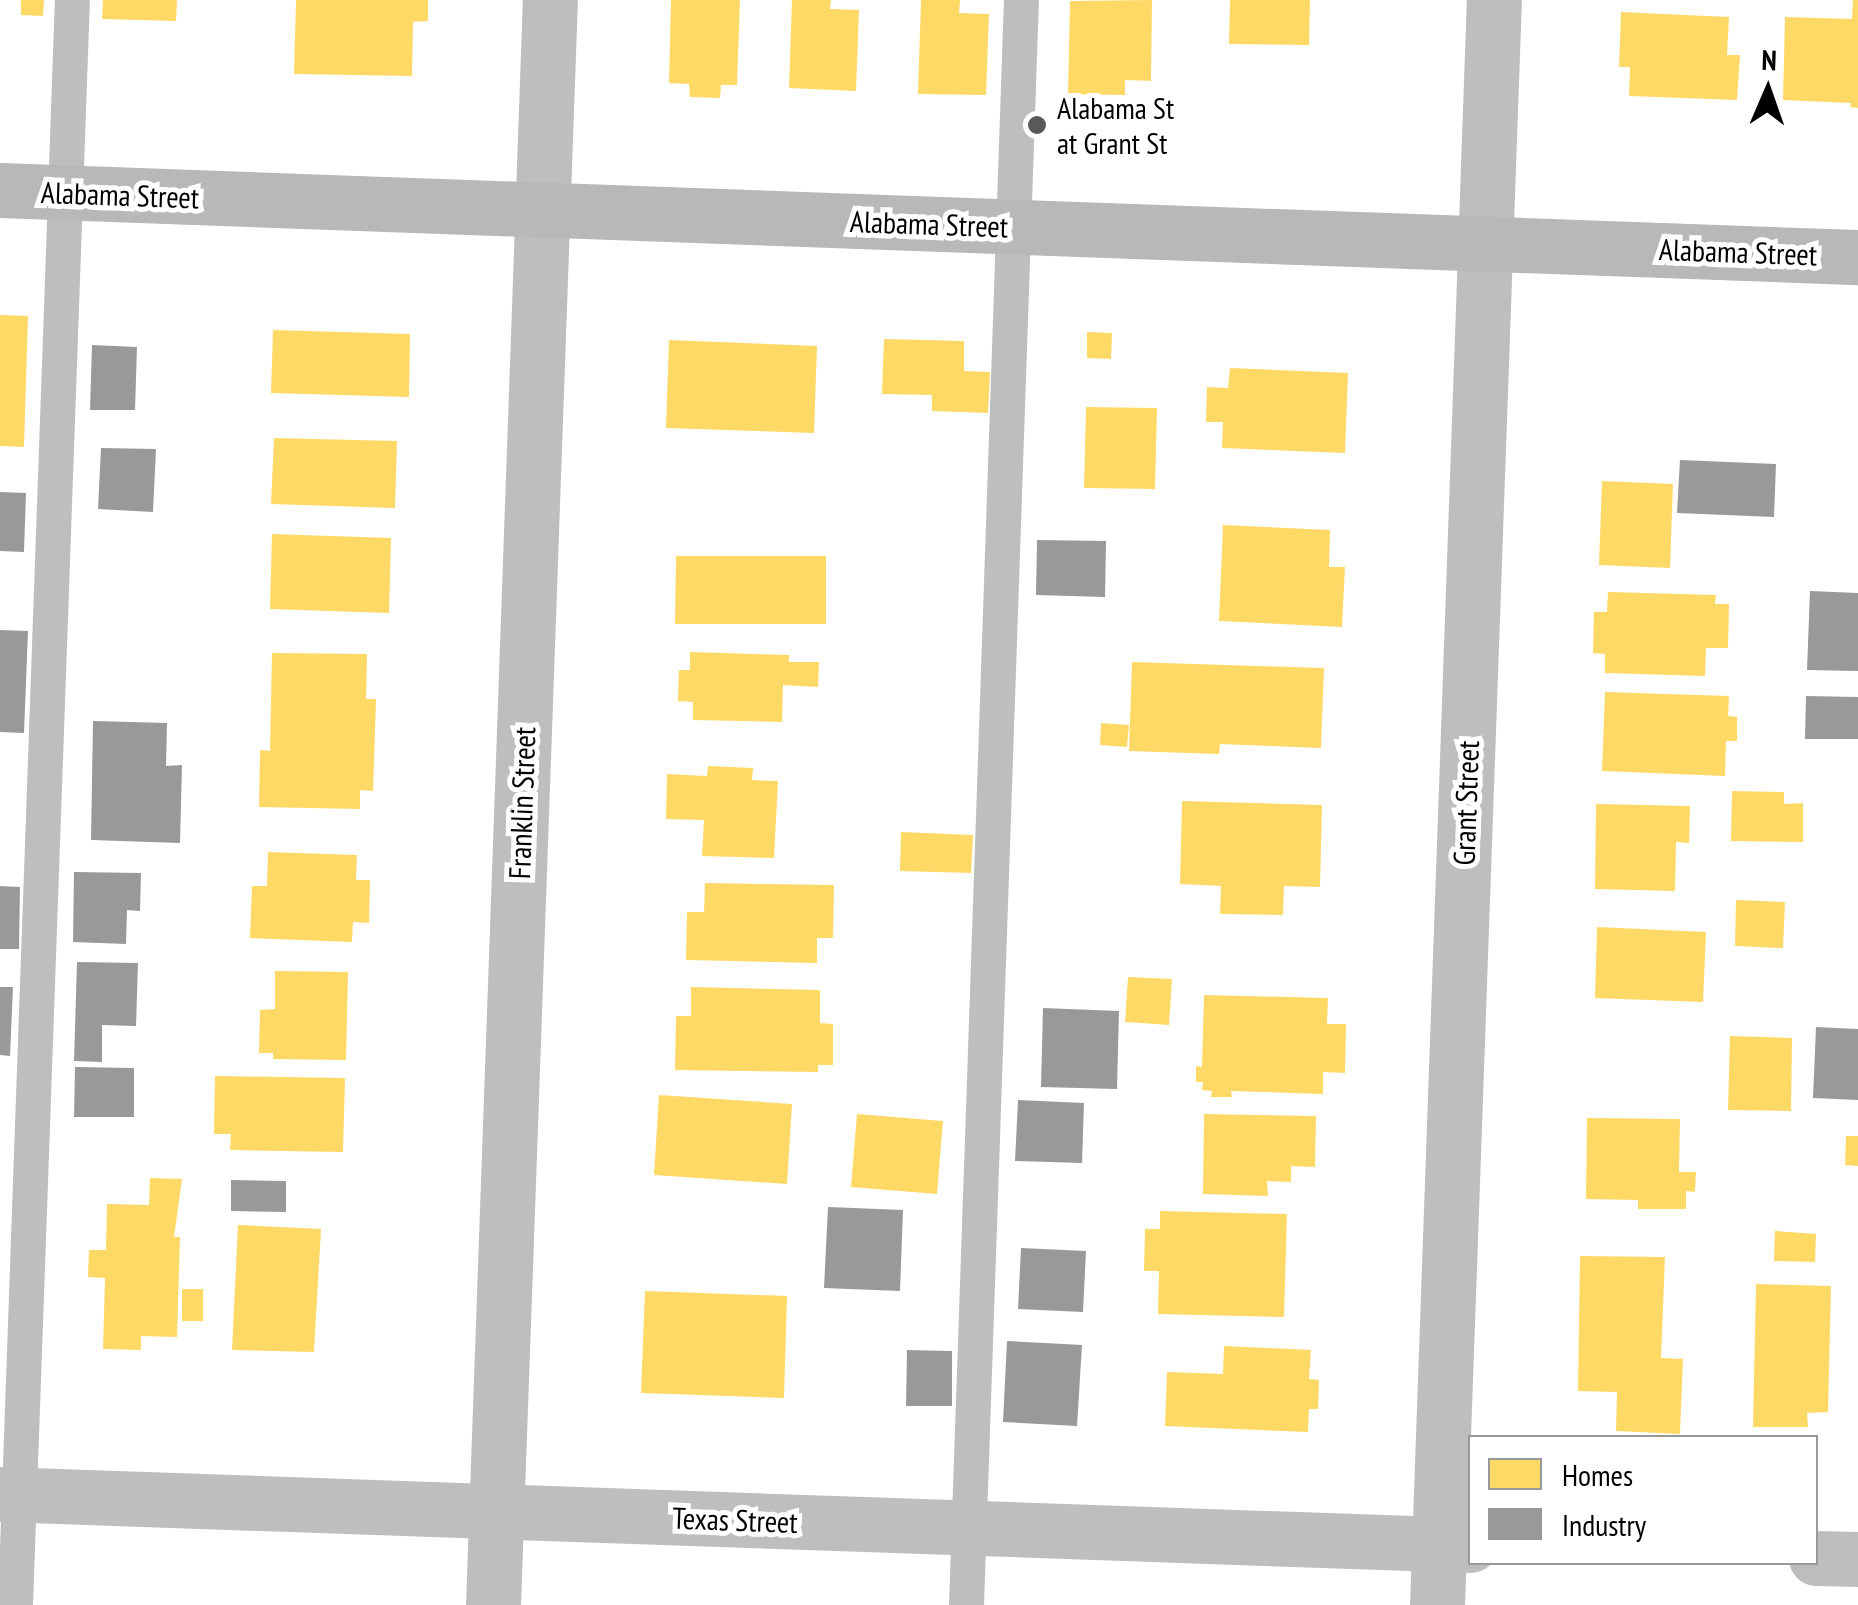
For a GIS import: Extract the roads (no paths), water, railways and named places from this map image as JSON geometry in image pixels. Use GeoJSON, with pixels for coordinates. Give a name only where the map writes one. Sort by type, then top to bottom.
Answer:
{"type":"FeatureCollection","features":[{"type":"Feature","properties":{"kind":"main road","name":"Alabama Street"},"geometry":{"type":"LineString","coordinates":[[0,190],[1858,257]]}},
{"type":"Feature","properties":{"kind":"street","name":"Franklin Street"},"geometry":{"type":"LineString","coordinates":[[493,1605],[550,0]]}},
{"type":"Feature","properties":{"kind":"street","name":"Grant Street"},"geometry":{"type":"LineString","coordinates":[[1437,1605],[1455,1545],[1494,0]]}},
{"type":"Feature","properties":{"kind":"street","name":"Texas Street"},"geometry":{"type":"LineString","coordinates":[[9,1494],[1455,1545]]}},
{"type":"Feature","properties":{"kind":"street"},"geometry":{"type":"LineString","coordinates":[[1818,1558],[1858,1559]]}},
{"type":"Feature","properties":{"kind":"lane"},"geometry":{"type":"LineString","coordinates":[[15,1605],[9,1494],[72,0]]}},
{"type":"Feature","properties":{"kind":"lane"},"geometry":{"type":"LineString","coordinates":[[966,1605],[1021,0]]}},
{"type":"Feature","properties":{"kind":"place","name":"Alabama St at Grant St"},"geometry":{"type":"Point","coordinates":[1037,125]}}]}
